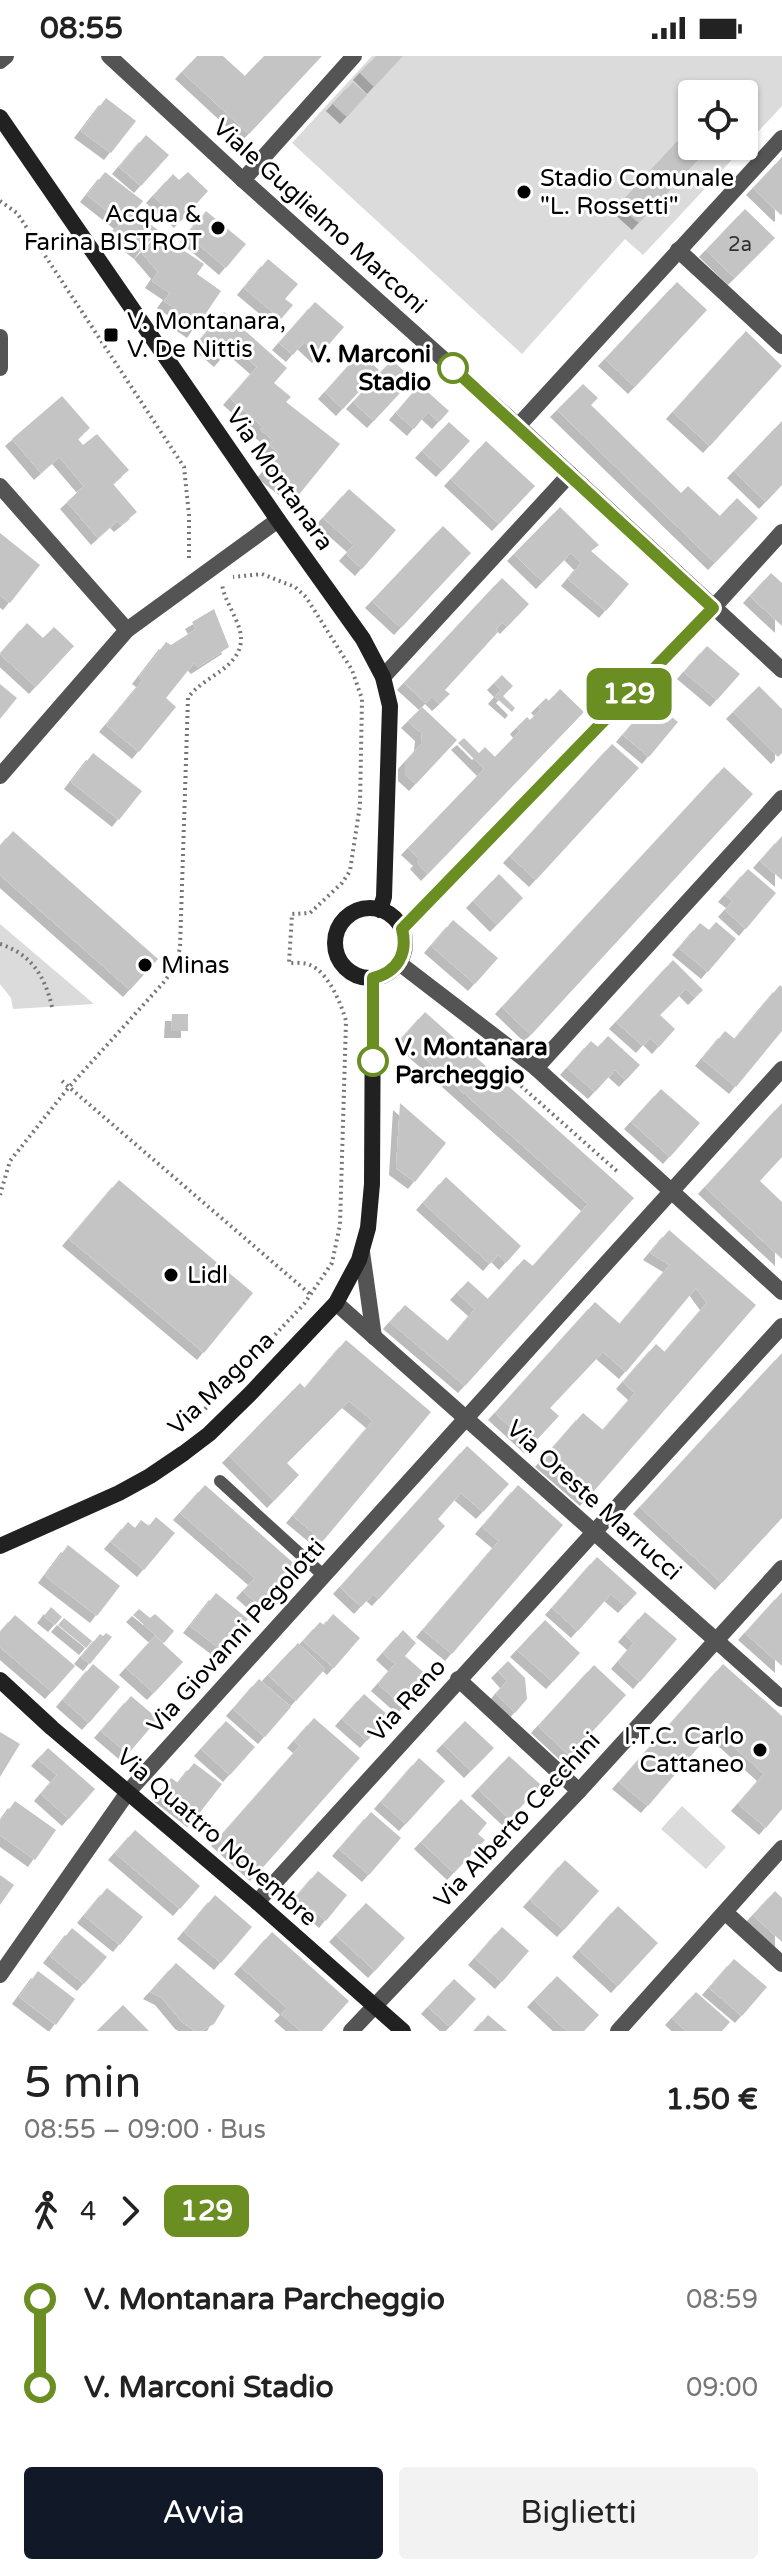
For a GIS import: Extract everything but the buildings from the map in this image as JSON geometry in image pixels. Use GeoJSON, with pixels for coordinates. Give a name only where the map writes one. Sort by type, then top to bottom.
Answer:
{"type":"FeatureCollection","features":[{"type":"Feature","properties":{"kind":"main road","name":"Via Montanara"},"geometry":{"type":"LineString","coordinates":[[0,117],[363,639],[383,677],[390,706],[384,897],[380,910]]}},
{"type":"Feature","properties":{"kind":"main road"},"geometry":{"type":"LineString","coordinates":[[357,910],[380,910],[389,914],[402,929],[405,941],[399,963],[383,975],[373,978],[353,973],[338,957],[336,936],[340,925],[357,910]]}},
{"type":"Feature","properties":{"kind":"main road"},"geometry":{"type":"LineString","coordinates":[[336,1303],[362,1252],[368,1228],[372,1184],[373,978]]}},
{"type":"Feature","properties":{"kind":"main road","name":"Via Magona"},"geometry":{"type":"LineString","coordinates":[[0,1546],[119,1493],[184,1453],[209,1434],[250,1394],[336,1303]]}},
{"type":"Feature","properties":{"kind":"main road","name":"Via Quattro Novembre"},"geometry":{"type":"LineString","coordinates":[[0,1680],[403,2031]]}},
{"type":"Feature","properties":{"kind":"street"},"geometry":{"type":"LineString","coordinates":[[0,61],[6,56]]}},
{"type":"Feature","properties":{"kind":"street","name":"Viale Guglielmo Marconi"},"geometry":{"type":"LineString","coordinates":[[109,56],[782,670]]}},
{"type":"Feature","properties":{"kind":"street"},"geometry":{"type":"LineString","coordinates":[[243,180],[354,56]]}},
{"type":"Feature","properties":{"kind":"street"},"geometry":{"type":"LineString","coordinates":[[518,426],[782,138]]}},
{"type":"Feature","properties":{"kind":"street"},"geometry":{"type":"LineString","coordinates":[[678,250],[782,346]]}},
{"type":"Feature","properties":{"kind":"street"},"geometry":{"type":"LineString","coordinates":[[0,337],[0,368]]}},
{"type":"Feature","properties":{"kind":"street"},"geometry":{"type":"LineString","coordinates":[[383,677],[570,474]]}},
{"type":"Feature","properties":{"kind":"street"},"geometry":{"type":"LineString","coordinates":[[0,486],[127,630]]}},
{"type":"Feature","properties":{"kind":"street"},"geometry":{"type":"LineString","coordinates":[[0,776],[127,630],[278,520]]}},
{"type":"Feature","properties":{"kind":"street"},"geometry":{"type":"LineString","coordinates":[[402,929],[713,608],[782,532]]}},
{"type":"Feature","properties":{"kind":"street"},"geometry":{"type":"LineString","coordinates":[[536,1068],[782,798]]}},
{"type":"Feature","properties":{"kind":"street"},"geometry":{"type":"LineString","coordinates":[[399,963],[536,1068],[782,1292]]}},
{"type":"Feature","properties":{"kind":"street","name":"Via Giovanni Pegolotti"},"geometry":{"type":"LineString","coordinates":[[0,1975],[128,1792],[782,1069]]}},
{"type":"Feature","properties":{"kind":"street"},"geometry":{"type":"LineString","coordinates":[[362,1252],[374,1337]]}},
{"type":"Feature","properties":{"kind":"street","name":"Via Oreste Marrucci"},"geometry":{"type":"LineString","coordinates":[[336,1303],[782,1699]]}},
{"type":"Feature","properties":{"kind":"street","name":"Via Reno"},"geometry":{"type":"LineString","coordinates":[[257,1902],[782,1326]]}},
{"type":"Feature","properties":{"kind":"street","name":"Via Alberto Cecchini"},"geometry":{"type":"LineString","coordinates":[[351,2031],[579,1791],[782,1568]]}},
{"type":"Feature","properties":{"kind":"street"},"geometry":{"type":"LineString","coordinates":[[458,1679],[579,1791]]}},
{"type":"Feature","properties":{"kind":"street"},"geometry":{"type":"LineString","coordinates":[[618,2031],[782,1848]]}},
{"type":"Feature","properties":{"kind":"street"},"geometry":{"type":"LineString","coordinates":[[726,1913],[782,1964]]}},
{"type":"Feature","properties":{"kind":"lane"},"geometry":{"type":"LineString","coordinates":[[220,1481],[323,1575]]}},
{"type":"Feature","properties":{"kind":"path"},"geometry":{"type":"LineString","coordinates":[[0,201],[17,213],[184,467],[189,515],[189,563]]}},
{"type":"Feature","properties":{"kind":"path"},"geometry":{"type":"LineString","coordinates":[[0,1195],[10,1161],[69,1087],[175,967],[180,948],[188,698],[202,683],[225,670],[239,650],[241,633],[220,584],[243,574],[262,574],[285,581],[306,597],[352,670],[362,699],[360,805],[350,871],[342,883],[310,913],[292,914],[289,963],[314,967],[338,996],[346,1021],[340,1225],[332,1263],[311,1295],[199,1416]]}},
{"type":"Feature","properties":{"kind":"path"},"geometry":{"type":"LineString","coordinates":[[0,944],[14,948],[34,964],[47,985],[52,1007]]}},
{"type":"Feature","properties":{"kind":"path"},"geometry":{"type":"LineString","coordinates":[[346,1028],[373,1029]]}},
{"type":"Feature","properties":{"kind":"path"},"geometry":{"type":"LineString","coordinates":[[492,1060],[621,1175]]}},
{"type":"Feature","properties":{"kind":"path"},"geometry":{"type":"LineString","coordinates":[[62,1081],[311,1295]]}},
{"type":"Feature","properties":{"kind":"shaded area","name":"Stadio Comunale \"L. Rossetti\""},"geometry":{"type":"Polygon","coordinates":[[[372,56],[782,56],[782,106],[758,132],[758,80],[678,80],[678,160],[732,160],[643,255],[625,239],[522,354],[292,143],[372,56]]]}},
{"type":"Feature","properties":{"kind":"shaded area"},"geometry":{"type":"Polygon","coordinates":[[[0,924],[94,1004],[13,1009],[11,998],[0,984],[0,924]]]}},
{"type":"Feature","properties":{"kind":"shaded area"},"geometry":{"type":"Polygon","coordinates":[[[682,1806],[726,1847],[706,1869],[661,1829],[682,1806]]]}},
{"type":"Feature","properties":{"kind":"bus line","name":"129"},"geometry":{"type":"LineString","coordinates":[[373,1061],[373,978],[399,963],[405,941],[402,929],[713,608],[453,368]]}},
{"type":"Feature","properties":{"kind":"place","name":"Stadio Comunale \"L. Rossetti\""},"geometry":{"type":"Point","coordinates":[524,192]}},
{"type":"Feature","properties":{"kind":"place","name":"Acqua & Farina BISTROT"},"geometry":{"type":"Point","coordinates":[218,228]}},
{"type":"Feature","properties":{"kind":"place","name":"V. Montanara, V. De Nittis"},"geometry":{"type":"Point","coordinates":[111,335]}},
{"type":"Feature","properties":{"kind":"place","name":"V. Marconi Stadio"},"geometry":{"type":"Point","coordinates":[453,368]}},
{"type":"Feature","properties":{"kind":"place","name":"Minas"},"geometry":{"type":"Point","coordinates":[145,965]}},
{"type":"Feature","properties":{"kind":"place","name":"V. Montanara Parcheggio"},"geometry":{"type":"Point","coordinates":[373,1061]}},
{"type":"Feature","properties":{"kind":"place","name":"Lidl"},"geometry":{"type":"Point","coordinates":[171,1275]}},
{"type":"Feature","properties":{"kind":"place","name":"I.T.C. Carlo Cattaneo"},"geometry":{"type":"Point","coordinates":[760,1750]}}]}
